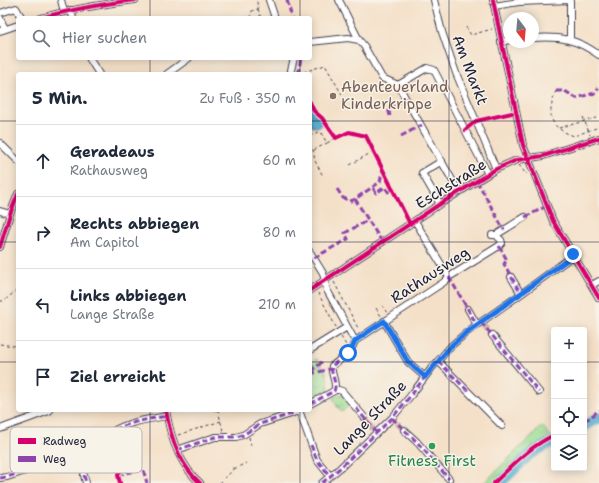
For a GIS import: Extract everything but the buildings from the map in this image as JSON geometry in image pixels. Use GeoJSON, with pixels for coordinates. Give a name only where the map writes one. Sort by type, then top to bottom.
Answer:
{"type":"FeatureCollection","features":[{"type":"Feature","properties":{"kind":"street"},"geometry":{"type":"LineString","coordinates":[[61,0],[64,12]]}},
{"type":"Feature","properties":{"kind":"street"},"geometry":{"type":"LineString","coordinates":[[49,16],[70,10],[135,0]]}},
{"type":"Feature","properties":{"kind":"street"},"geometry":{"type":"LineString","coordinates":[[269,0],[274,16]]}},
{"type":"Feature","properties":{"kind":"street"},"geometry":{"type":"LineString","coordinates":[[339,0],[359,40],[382,78],[398,84],[460,192]]}},
{"type":"Feature","properties":{"kind":"street","name":"Am Markt"},"geometry":{"type":"LineString","coordinates":[[434,0],[450,57],[496,170]]}},
{"type":"Feature","properties":{"kind":"street"},"geometry":{"type":"LineString","coordinates":[[570,40],[570,0],[494,3],[522,143],[553,221],[599,298]]}},
{"type":"Feature","properties":{"kind":"street"},"geometry":{"type":"LineString","coordinates":[[0,13],[16,8],[21,16]]}},
{"type":"Feature","properties":{"kind":"street"},"geometry":{"type":"LineString","coordinates":[[70,10],[72,16]]}},
{"type":"Feature","properties":{"kind":"street"},"geometry":{"type":"LineString","coordinates":[[0,18],[3,30],[16,26]]}},
{"type":"Feature","properties":{"kind":"street"},"geometry":{"type":"LineString","coordinates":[[539,38],[556,37],[570,40],[587,46],[599,55]]}},
{"type":"Feature","properties":{"kind":"street"},"geometry":{"type":"LineString","coordinates":[[312,42],[348,38],[359,40]]}},
{"type":"Feature","properties":{"kind":"street"},"geometry":{"type":"LineString","coordinates":[[90,60],[98,72]]}},
{"type":"Feature","properties":{"kind":"street"},"geometry":{"type":"LineString","coordinates":[[170,72],[186,60]]}},
{"type":"Feature","properties":{"kind":"street"},"geometry":{"type":"LineString","coordinates":[[291,70],[294,60]]}},
{"type":"Feature","properties":{"kind":"street"},"geometry":{"type":"LineString","coordinates":[[398,84],[427,68],[434,70],[488,174]]}},
{"type":"Feature","properties":{"kind":"street","name":"Eschstraße"},"geometry":{"type":"LineString","coordinates":[[312,289],[488,174],[511,162],[540,157],[562,151],[599,138]]}},
{"type":"Feature","properties":{"kind":"street"},"geometry":{"type":"LineString","coordinates":[[1,145],[16,159]]}},
{"type":"Feature","properties":{"kind":"street"},"geometry":{"type":"LineString","coordinates":[[440,204],[422,173],[442,161]]}},
{"type":"Feature","properties":{"kind":"street"},"geometry":{"type":"LineString","coordinates":[[0,247],[16,199]]}},
{"type":"Feature","properties":{"kind":"street"},"geometry":{"type":"LineString","coordinates":[[0,211],[10,214]]}},
{"type":"Feature","properties":{"kind":"street","name":"Rathausweg"},"geometry":{"type":"LineString","coordinates":[[355,341],[444,282],[449,277],[499,246],[502,243],[501,240],[494,235],[525,217]]}},
{"type":"Feature","properties":{"kind":"street"},"geometry":{"type":"LineString","coordinates":[[415,221],[449,277]]}},
{"type":"Feature","properties":{"kind":"street"},"geometry":{"type":"LineString","coordinates":[[312,255],[323,273],[327,290],[355,341],[350,352],[332,366],[336,384],[332,394],[312,403]]}},
{"type":"Feature","properties":{"kind":"street","name":"Lange Straße"},"geometry":{"type":"LineString","coordinates":[[322,483],[340,468],[375,431],[392,418],[456,341],[574,255]]}},
{"type":"Feature","properties":{"kind":"street"},"geometry":{"type":"LineString","coordinates":[[511,277],[521,294]]}},
{"type":"Feature","properties":{"kind":"street"},"geometry":{"type":"LineString","coordinates":[[592,285],[599,281]]}},
{"type":"Feature","properties":{"kind":"street"},"geometry":{"type":"LineString","coordinates":[[468,309],[481,324]]}},
{"type":"Feature","properties":{"kind":"street"},"geometry":{"type":"LineString","coordinates":[[387,319],[408,362],[425,377]]}},
{"type":"Feature","properties":{"kind":"street"},"geometry":{"type":"LineString","coordinates":[[312,349],[347,327]]}},
{"type":"Feature","properties":{"kind":"street"},"geometry":{"type":"LineString","coordinates":[[492,335],[539,392]]}},
{"type":"Feature","properties":{"kind":"street"},"geometry":{"type":"LineString","coordinates":[[438,361],[502,426]]}},
{"type":"Feature","properties":{"kind":"street"},"geometry":{"type":"LineString","coordinates":[[335,389],[342,391],[364,418]]}},
{"type":"Feature","properties":{"kind":"street"},"geometry":{"type":"LineString","coordinates":[[0,429],[46,412]]}},
{"type":"Feature","properties":{"kind":"street"},"geometry":{"type":"LineString","coordinates":[[177,450],[215,437],[236,437],[248,433],[260,424],[293,412]]}},
{"type":"Feature","properties":{"kind":"street"},"geometry":{"type":"LineString","coordinates":[[300,412],[317,460],[330,476]]}},
{"type":"Feature","properties":{"kind":"street"},"geometry":{"type":"LineString","coordinates":[[122,427],[166,413],[177,450],[187,469],[200,483]]}},
{"type":"Feature","properties":{"kind":"street"},"geometry":{"type":"LineString","coordinates":[[392,418],[397,423]]}},
{"type":"Feature","properties":{"kind":"street"},"geometry":{"type":"LineString","coordinates":[[404,430],[417,442],[449,479]]}},
{"type":"Feature","properties":{"kind":"street"},"geometry":{"type":"LineString","coordinates":[[0,478],[20,473]]}},
{"type":"Feature","properties":{"kind":"street"},"geometry":{"type":"LineString","coordinates":[[84,475],[86,483]]}},
{"type":"Feature","properties":{"kind":"path"},"geometry":{"type":"LineString","coordinates":[[255,0],[257,2],[260,16]]}},
{"type":"Feature","properties":{"kind":"path"},"geometry":{"type":"LineString","coordinates":[[251,16],[252,11],[258,9]]}},
{"type":"Feature","properties":{"kind":"path"},"geometry":{"type":"LineString","coordinates":[[466,27],[471,35],[498,28]]}},
{"type":"Feature","properties":{"kind":"path"},"geometry":{"type":"LineString","coordinates":[[305,72],[325,65],[344,98]]}},
{"type":"Feature","properties":{"kind":"path"},"geometry":{"type":"LineString","coordinates":[[556,90],[550,113],[553,123],[558,128],[565,133],[574,136],[599,127]]}},
{"type":"Feature","properties":{"kind":"path"},"geometry":{"type":"LineString","coordinates":[[476,122],[512,113]]}},
{"type":"Feature","properties":{"kind":"path"},"geometry":{"type":"LineString","coordinates":[[583,117],[590,136]]}},
{"type":"Feature","properties":{"kind":"path"},"geometry":{"type":"LineString","coordinates":[[558,128],[599,117]]}},
{"type":"Feature","properties":{"kind":"path"},"geometry":{"type":"LineString","coordinates":[[312,135],[318,132],[321,133],[327,143]]}},
{"type":"Feature","properties":{"kind":"path"},"geometry":{"type":"LineString","coordinates":[[323,176],[315,162],[313,150],[336,138]]}},
{"type":"Feature","properties":{"kind":"path"},"geometry":{"type":"LineString","coordinates":[[350,164],[374,151]]}},
{"type":"Feature","properties":{"kind":"path"},"geometry":{"type":"LineString","coordinates":[[331,277],[362,336]]}},
{"type":"Feature","properties":{"kind":"path"},"geometry":{"type":"LineString","coordinates":[[312,289],[350,352]]}},
{"type":"Feature","properties":{"kind":"path"},"geometry":{"type":"LineString","coordinates":[[0,301],[4,301],[16,291]]}},
{"type":"Feature","properties":{"kind":"path"},"geometry":{"type":"LineString","coordinates":[[382,305],[387,319]]}},
{"type":"Feature","properties":{"kind":"path"},"geometry":{"type":"LineString","coordinates":[[376,308],[387,319]]}},
{"type":"Feature","properties":{"kind":"path"},"geometry":{"type":"LineString","coordinates":[[0,344],[16,345]]}},
{"type":"Feature","properties":{"kind":"path"},"geometry":{"type":"LineString","coordinates":[[312,363],[314,368]]}},
{"type":"Feature","properties":{"kind":"path"},"geometry":{"type":"LineString","coordinates":[[218,412],[224,436]]}},
{"type":"Feature","properties":{"kind":"path"},"geometry":{"type":"LineString","coordinates":[[173,437],[221,421]]}},
{"type":"Feature","properties":{"kind":"path"},"geometry":{"type":"LineString","coordinates":[[248,433],[251,446]]}},
{"type":"Feature","properties":{"kind":"path"},"geometry":{"type":"LineString","coordinates":[[220,483],[233,470],[246,463]]}},
{"type":"Feature","properties":{"kind":"green space"},"geometry":{"type":"Polygon","coordinates":[[[317,359],[326,372],[329,391],[325,395],[312,399],[312,361],[317,359]]]}},
{"type":"Feature","properties":{"kind":"green space"},"geometry":{"type":"Polygon","coordinates":[[[340,394],[341,396],[343,395],[349,402],[348,406],[342,412],[333,398],[340,394]]]}},
{"type":"Feature","properties":{"kind":"green space"},"geometry":{"type":"Polygon","coordinates":[[[542,426],[551,437],[551,441],[529,453],[498,483],[484,483],[542,426]]]}},
{"type":"Feature","properties":{"kind":"water"},"geometry":{"type":"Polygon","coordinates":[[[312,107],[315,114],[324,122],[320,127],[312,127],[312,107]]]}},
{"type":"Feature","properties":{"kind":"waterway"},"geometry":{"type":"LineString","coordinates":[[587,424],[599,418]]}},
{"type":"Feature","properties":{"kind":"waterway"},"geometry":{"type":"LineString","coordinates":[[500,483],[530,454],[551,443]]}},
{"type":"Feature","properties":{"kind":"tunnel"},"geometry":{"type":"LineString","coordinates":[[484,325],[492,335]]}},
{"type":"Feature","properties":{"kind":"tunnel"},"geometry":{"type":"LineString","coordinates":[[364,417],[373,429]]}},
{"type":"Feature","properties":{"kind":"tunnel"},"geometry":{"type":"LineString","coordinates":[[397,423],[404,430]]}},
{"type":"Feature","properties":{"kind":"marked path"},"geometry":{"type":"LineString","coordinates":[[287,0],[291,16]]}},
{"type":"Feature","properties":{"kind":"marked path"},"geometry":{"type":"LineString","coordinates":[[298,72],[301,60]]}},
{"type":"Feature","properties":{"kind":"marked path"},"geometry":{"type":"LineString","coordinates":[[556,91],[565,91],[576,98],[595,93],[599,88]]}},
{"type":"Feature","properties":{"kind":"marked path"},"geometry":{"type":"LineString","coordinates":[[390,116],[388,108],[407,98]]}},
{"type":"Feature","properties":{"kind":"marked path"},"geometry":{"type":"LineString","coordinates":[[401,136],[422,125]]}},
{"type":"Feature","properties":{"kind":"marked path"},"geometry":{"type":"LineString","coordinates":[[382,242],[355,199],[380,182],[383,169]]}},
{"type":"Feature","properties":{"kind":"marked path"},"geometry":{"type":"LineString","coordinates":[[477,181],[504,230]]}},
{"type":"Feature","properties":{"kind":"marked path"},"geometry":{"type":"LineString","coordinates":[[373,188],[376,193],[385,187],[389,193]]}},
{"type":"Feature","properties":{"kind":"marked path"},"geometry":{"type":"LineString","coordinates":[[337,189],[343,198],[351,201],[355,199]]}},
{"type":"Feature","properties":{"kind":"marked path"},"geometry":{"type":"LineString","coordinates":[[525,217],[547,206]]}},
{"type":"Feature","properties":{"kind":"marked path"},"geometry":{"type":"LineString","coordinates":[[314,258],[348,239],[345,233],[368,220]]}},
{"type":"Feature","properties":{"kind":"marked path"},"geometry":{"type":"LineString","coordinates":[[499,246],[507,260],[504,264],[521,294]]}},
{"type":"Feature","properties":{"kind":"marked path"},"geometry":{"type":"LineString","coordinates":[[322,483],[340,468],[392,418],[451,346],[467,332],[574,255]]}},
{"type":"Feature","properties":{"kind":"marked path"},"geometry":{"type":"LineString","coordinates":[[449,277],[477,325]]}},
{"type":"Feature","properties":{"kind":"marked path"},"geometry":{"type":"LineString","coordinates":[[384,321],[408,362],[425,377]]}},
{"type":"Feature","properties":{"kind":"marked path"},"geometry":{"type":"LineString","coordinates":[[481,322],[539,392]]}},
{"type":"Feature","properties":{"kind":"marked path"},"geometry":{"type":"LineString","coordinates":[[312,403],[334,391],[335,385],[332,366],[352,349]]}},
{"type":"Feature","properties":{"kind":"marked path"},"geometry":{"type":"LineString","coordinates":[[314,373],[314,368],[322,361]]}},
{"type":"Feature","properties":{"kind":"marked path"},"geometry":{"type":"LineString","coordinates":[[438,361],[469,392]]}},
{"type":"Feature","properties":{"kind":"marked path"},"geometry":{"type":"LineString","coordinates":[[312,374],[331,369]]}},
{"type":"Feature","properties":{"kind":"marked path"},"geometry":{"type":"LineString","coordinates":[[356,408],[376,432]]}},
{"type":"Feature","properties":{"kind":"marked path"},"geometry":{"type":"LineString","coordinates":[[587,419],[599,410]]}},
{"type":"Feature","properties":{"kind":"marked path"},"geometry":{"type":"LineString","coordinates":[[177,450],[215,437],[236,437],[243,435],[260,424],[295,412]]}},
{"type":"Feature","properties":{"kind":"marked path"},"geometry":{"type":"LineString","coordinates":[[122,427],[138,421],[167,416]]}},
{"type":"Feature","properties":{"kind":"marked path"},"geometry":{"type":"LineString","coordinates":[[392,418],[417,442],[449,479]]}},
{"type":"Feature","properties":{"kind":"marked path"},"geometry":{"type":"LineString","coordinates":[[311,445],[317,460],[330,476]]}},
{"type":"Feature","properties":{"kind":"marked path"},"geometry":{"type":"LineString","coordinates":[[142,469],[147,483]]}},
{"type":"Feature","properties":{"kind":"marked path"},"geometry":{"type":"LineString","coordinates":[[0,478],[19,473]]}},
{"type":"Feature","properties":{"kind":"marked path"},"geometry":{"type":"LineString","coordinates":[[118,475],[126,473]]}},
{"type":"Feature","properties":{"kind":"marked path"},"geometry":{"type":"LineString","coordinates":[[84,475],[86,483]]}},
{"type":"Feature","properties":{"kind":"cycle path"},"geometry":{"type":"LineString","coordinates":[[49,16],[88,7],[135,0]]}},
{"type":"Feature","properties":{"kind":"cycle path"},"geometry":{"type":"LineString","coordinates":[[493,0],[523,145],[553,221],[599,298]]}},
{"type":"Feature","properties":{"kind":"cycle path"},"geometry":{"type":"LineString","coordinates":[[312,106],[336,138],[349,132],[366,136],[410,224]]}},
{"type":"Feature","properties":{"kind":"cycle path"},"geometry":{"type":"LineString","coordinates":[[465,130],[476,121],[512,113]]}},
{"type":"Feature","properties":{"kind":"cycle path"},"geometry":{"type":"LineString","coordinates":[[312,289],[496,169],[517,160],[543,156],[599,138]]}},
{"type":"Feature","properties":{"kind":"cycle path"},"geometry":{"type":"LineString","coordinates":[[0,247],[16,199]]}},
{"type":"Feature","properties":{"kind":"cycle path"},"geometry":{"type":"LineString","coordinates":[[166,412],[170,430],[177,450],[187,468],[200,483]]}},
{"type":"Feature","properties":{"kind":"cycle path"},"geometry":{"type":"LineString","coordinates":[[494,483],[529,450],[551,437]]}},
{"type":"Feature","properties":{"kind":"cycle path"},"geometry":{"type":"LineString","coordinates":[[119,473],[118,475],[120,483]]}},
{"type":"Feature","properties":{"kind":"place","name":"Abenteuerland Kinderkrippe"},"geometry":{"type":"Point","coordinates":[333,96]}},
{"type":"Feature","properties":{"kind":"place","name":"Fitness First"},"geometry":{"type":"Point","coordinates":[432,446]}},
{"type":"Feature","properties":{"kind":"route"},"geometry":{"type":"LineString","coordinates":[[348,353],[350,352],[355,341],[384,321],[408,362],[425,377],[451,346],[467,332],[574,255],[573,254]]}}]}
